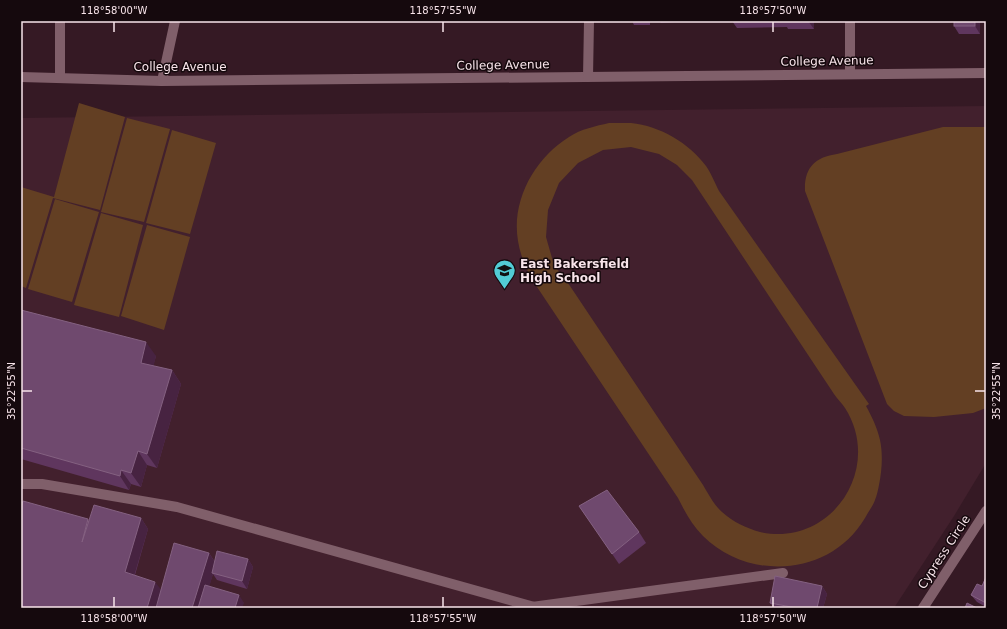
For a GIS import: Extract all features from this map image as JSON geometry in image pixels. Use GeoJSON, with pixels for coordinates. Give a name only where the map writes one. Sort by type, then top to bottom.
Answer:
{"type":"FeatureCollection","features":[{"type":"Feature","properties":{"kind":"street"},"geometry":{"type":"LineString","coordinates":[[60,21],[60,78]]}},
{"type":"Feature","properties":{"kind":"street"},"geometry":{"type":"LineString","coordinates":[[162,81],[175,21]]}},
{"type":"Feature","properties":{"kind":"street"},"geometry":{"type":"LineString","coordinates":[[588,77],[589,21]]}},
{"type":"Feature","properties":{"kind":"street"},"geometry":{"type":"LineString","coordinates":[[850,21],[850,74]]}},
{"type":"Feature","properties":{"kind":"street","name":"College Avenue"},"geometry":{"type":"LineString","coordinates":[[21,77],[162,81],[986,73]]}},
{"type":"Feature","properties":{"kind":"street"},"geometry":{"type":"LineString","coordinates":[[21,484],[42,484],[177,507],[535,607],[784,573]]}},
{"type":"Feature","properties":{"kind":"street","name":"Cypress Circle"},"geometry":{"type":"LineString","coordinates":[[923,608],[986,511]]}},
{"type":"Feature","properties":{"kind":"shaded area"},"geometry":{"type":"Polygon","coordinates":[[[79,103],[125,117],[100,210],[53,198],[26,288],[21,286],[21,187],[54,197],[79,103]]]}},
{"type":"Feature","properties":{"kind":"shaded area","name":"East Bakersfield High School"},"geometry":{"type":"Polygon","coordinates":[[[986,106],[986,463],[954,516],[894,608],[21,608],[21,118],[986,106]]]}},
{"type":"Feature","properties":{"kind":"shaded area"},"geometry":{"type":"Polygon","coordinates":[[[127,118],[170,129],[144,222],[101,212],[127,118]]]}},
{"type":"Feature","properties":{"kind":"shaded area"},"geometry":{"type":"Polygon","coordinates":[[[609,123],[631,123],[653,128],[673,137],[699,158],[708,169],[719,191],[869,404],[866,406],[877,431],[882,451],[880,479],[877,492],[874,502],[865,518],[850,537],[832,552],[811,561],[788,566],[766,566],[743,561],[722,551],[703,536],[692,523],[678,498],[531,278],[520,251],[517,226],[518,210],[528,182],[536,168],[546,156],[569,137],[589,128],[609,123]],[[631,147],[603,150],[578,163],[559,183],[548,210],[546,237],[554,265],[570,286],[719,509],[735,522],[760,532],[785,534],[808,528],[828,516],[843,499],[854,478],[858,455],[855,431],[845,408],[835,396],[692,180],[677,165],[659,154],[631,147]]]}},
{"type":"Feature","properties":{"kind":"shaded area"},"geometry":{"type":"Polygon","coordinates":[[[943,127],[986,127],[986,408],[973,413],[934,417],[904,416],[894,411],[887,404],[805,191],[805,183],[806,176],[812,165],[823,158],[943,127]]]}},
{"type":"Feature","properties":{"kind":"shaded area"},"geometry":{"type":"Polygon","coordinates":[[[172,130],[216,143],[190,234],[146,223],[172,130]]]}},
{"type":"Feature","properties":{"kind":"shaded area"},"geometry":{"type":"Polygon","coordinates":[[[55,199],[99,212],[72,302],[28,289],[55,199]]]}},
{"type":"Feature","properties":{"kind":"shaded area"},"geometry":{"type":"Polygon","coordinates":[[[101,213],[143,225],[119,317],[74,305],[101,213]]]}},
{"type":"Feature","properties":{"kind":"shaded area"},"geometry":{"type":"Polygon","coordinates":[[[147,225],[190,237],[164,330],[121,316],[147,225]]]}},
{"type":"Feature","properties":{"kind":"building"},"geometry":{"type":"Polygon","coordinates":[[[954,21],[975,21],[975,26],[954,26],[954,21]]]}},
{"type":"Feature","properties":{"kind":"building"},"geometry":{"type":"Polygon","coordinates":[[[21,310],[146,342],[141,363],[172,370],[147,454],[138,451],[131,473],[121,470],[120,476],[21,448],[21,310]]]}},
{"type":"Feature","properties":{"kind":"building"},"geometry":{"type":"Polygon","coordinates":[[[607,490],[639,532],[612,554],[579,506],[607,490]]]}},
{"type":"Feature","properties":{"kind":"building"},"geometry":{"type":"Polygon","coordinates":[[[23,501],[88,519],[82,542],[94,505],[141,518],[125,572],[155,582],[147,608],[21,608],[21,507],[23,501]]]}},
{"type":"Feature","properties":{"kind":"building"},"geometry":{"type":"Polygon","coordinates":[[[174,543],[209,553],[192,608],[156,608],[174,543]]]}},
{"type":"Feature","properties":{"kind":"building"},"geometry":{"type":"Polygon","coordinates":[[[217,551],[248,559],[242,581],[212,573],[217,551]]]}},
{"type":"Feature","properties":{"kind":"building"},"geometry":{"type":"Polygon","coordinates":[[[775,576],[822,586],[817,608],[797,608],[770,603],[775,576]]]}},
{"type":"Feature","properties":{"kind":"building"},"geometry":{"type":"Polygon","coordinates":[[[986,577],[986,603],[971,595],[977,584],[982,586],[986,577]]]}},
{"type":"Feature","properties":{"kind":"building"},"geometry":{"type":"Polygon","coordinates":[[[205,585],[239,595],[235,608],[198,608],[205,585]]]}},
{"type":"Feature","properties":{"kind":"building"},"geometry":{"type":"Polygon","coordinates":[[[967,603],[977,608],[965,608],[967,603]]]}},
{"type":"Feature","properties":{"kind":"place","name":"East Bakersfield High School"},"geometry":{"type":"Point","coordinates":[504,290]}}]}
